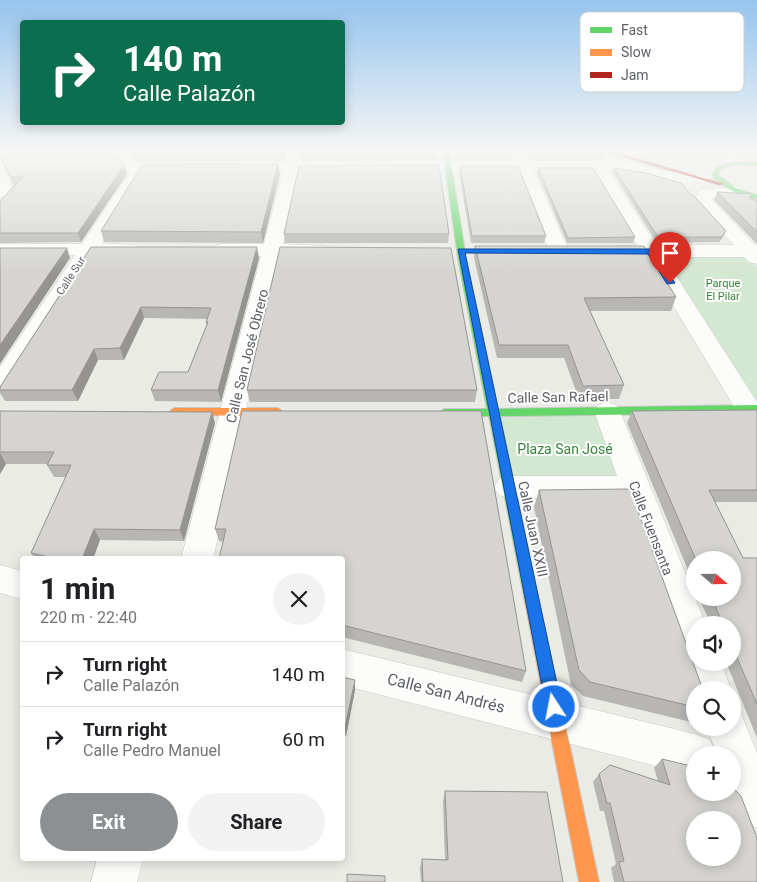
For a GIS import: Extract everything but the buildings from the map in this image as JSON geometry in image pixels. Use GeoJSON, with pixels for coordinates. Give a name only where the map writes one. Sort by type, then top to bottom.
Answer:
{"type":"FeatureCollection","features":[{"type":"Feature","properties":{"kind":"street","name":"Calle Sur"},"geometry":{"type":"LineString","coordinates":[[0,386],[125,193]]}},
{"type":"Feature","properties":{"kind":"street","name":"Calle San José Obrero"},"geometry":{"type":"LineString","coordinates":[[198,556],[273,250],[285,193]]}},
{"type":"Feature","properties":{"kind":"street","name":"Calle Juan XXIII"},"geometry":{"type":"LineString","coordinates":[[453,193],[494,413],[589,882]]}},
{"type":"Feature","properties":{"kind":"street"},"geometry":{"type":"LineString","coordinates":[[538,193],[569,251],[754,254]]}},
{"type":"Feature","properties":{"kind":"street"},"geometry":{"type":"LineString","coordinates":[[621,193],[651,251],[752,409]]}},
{"type":"Feature","properties":{"kind":"street"},"geometry":{"type":"LineString","coordinates":[[709,193],[706,194],[703,201],[754,254]]}},
{"type":"Feature","properties":{"kind":"street"},"geometry":{"type":"LineString","coordinates":[[745,193],[757,197]]}},
{"type":"Feature","properties":{"kind":"street"},"geometry":{"type":"LineString","coordinates":[[0,250],[147,249]]}},
{"type":"Feature","properties":{"kind":"street"},"geometry":{"type":"LineString","coordinates":[[205,250],[340,250]]}},
{"type":"Feature","properties":{"kind":"street","name":"Calle San Rafael"},"geometry":{"type":"LineString","coordinates":[[436,413],[752,409]]}},
{"type":"Feature","properties":{"kind":"street","name":"Calle Fuensanta"},"geometry":{"type":"LineString","coordinates":[[607,411],[686,620]]}},
{"type":"Feature","properties":{"kind":"street"},"geometry":{"type":"LineString","coordinates":[[166,412],[292,412]]}},
{"type":"Feature","properties":{"kind":"street"},"geometry":{"type":"LineString","coordinates":[[509,487],[635,487]]}},
{"type":"Feature","properties":{"kind":"street"},"geometry":{"type":"LineString","coordinates":[[0,579],[20,584]]}},
{"type":"Feature","properties":{"kind":"street","name":"Calle San Andrés"},"geometry":{"type":"LineString","coordinates":[[345,668],[686,753]]}},
{"type":"Feature","properties":{"kind":"street"},"geometry":{"type":"LineString","coordinates":[[730,736],[744,767],[757,806]]}},
{"type":"Feature","properties":{"kind":"street"},"geometry":{"type":"LineString","coordinates":[[114,882],[119,861]]}},
{"type":"Feature","properties":{"kind":"green space","name":"Parque El Pilar"},"geometry":{"type":"Polygon","coordinates":[[[660,255],[745,255],[757,268],[757,401],[753,401],[660,255]]]}},
{"type":"Feature","properties":{"kind":"green space","name":"Plaza San José"},"geometry":{"type":"Polygon","coordinates":[[[607,411],[635,487],[509,487],[494,413],[607,411]]]}},
{"type":"Feature","properties":{"kind":"traffic: fast"},"geometry":{"type":"LineString","coordinates":[[452,193],[462,258],[531,597]]}},
{"type":"Feature","properties":{"kind":"traffic: fast"},"geometry":{"type":"LineString","coordinates":[[743,193],[757,197]]}},
{"type":"Feature","properties":{"kind":"traffic: fast"},"geometry":{"type":"LineString","coordinates":[[444,413],[757,409]]}},
{"type":"Feature","properties":{"kind":"traffic: slow"},"geometry":{"type":"LineString","coordinates":[[174,412],[278,412]]}},
{"type":"Feature","properties":{"kind":"traffic: slow"},"geometry":{"type":"LineString","coordinates":[[531,597],[589,882]]}},
{"type":"Feature","properties":{"kind":"route"},"geometry":{"type":"LineString","coordinates":[[554,707],[461,251],[651,251],[670,283]]}}]}
